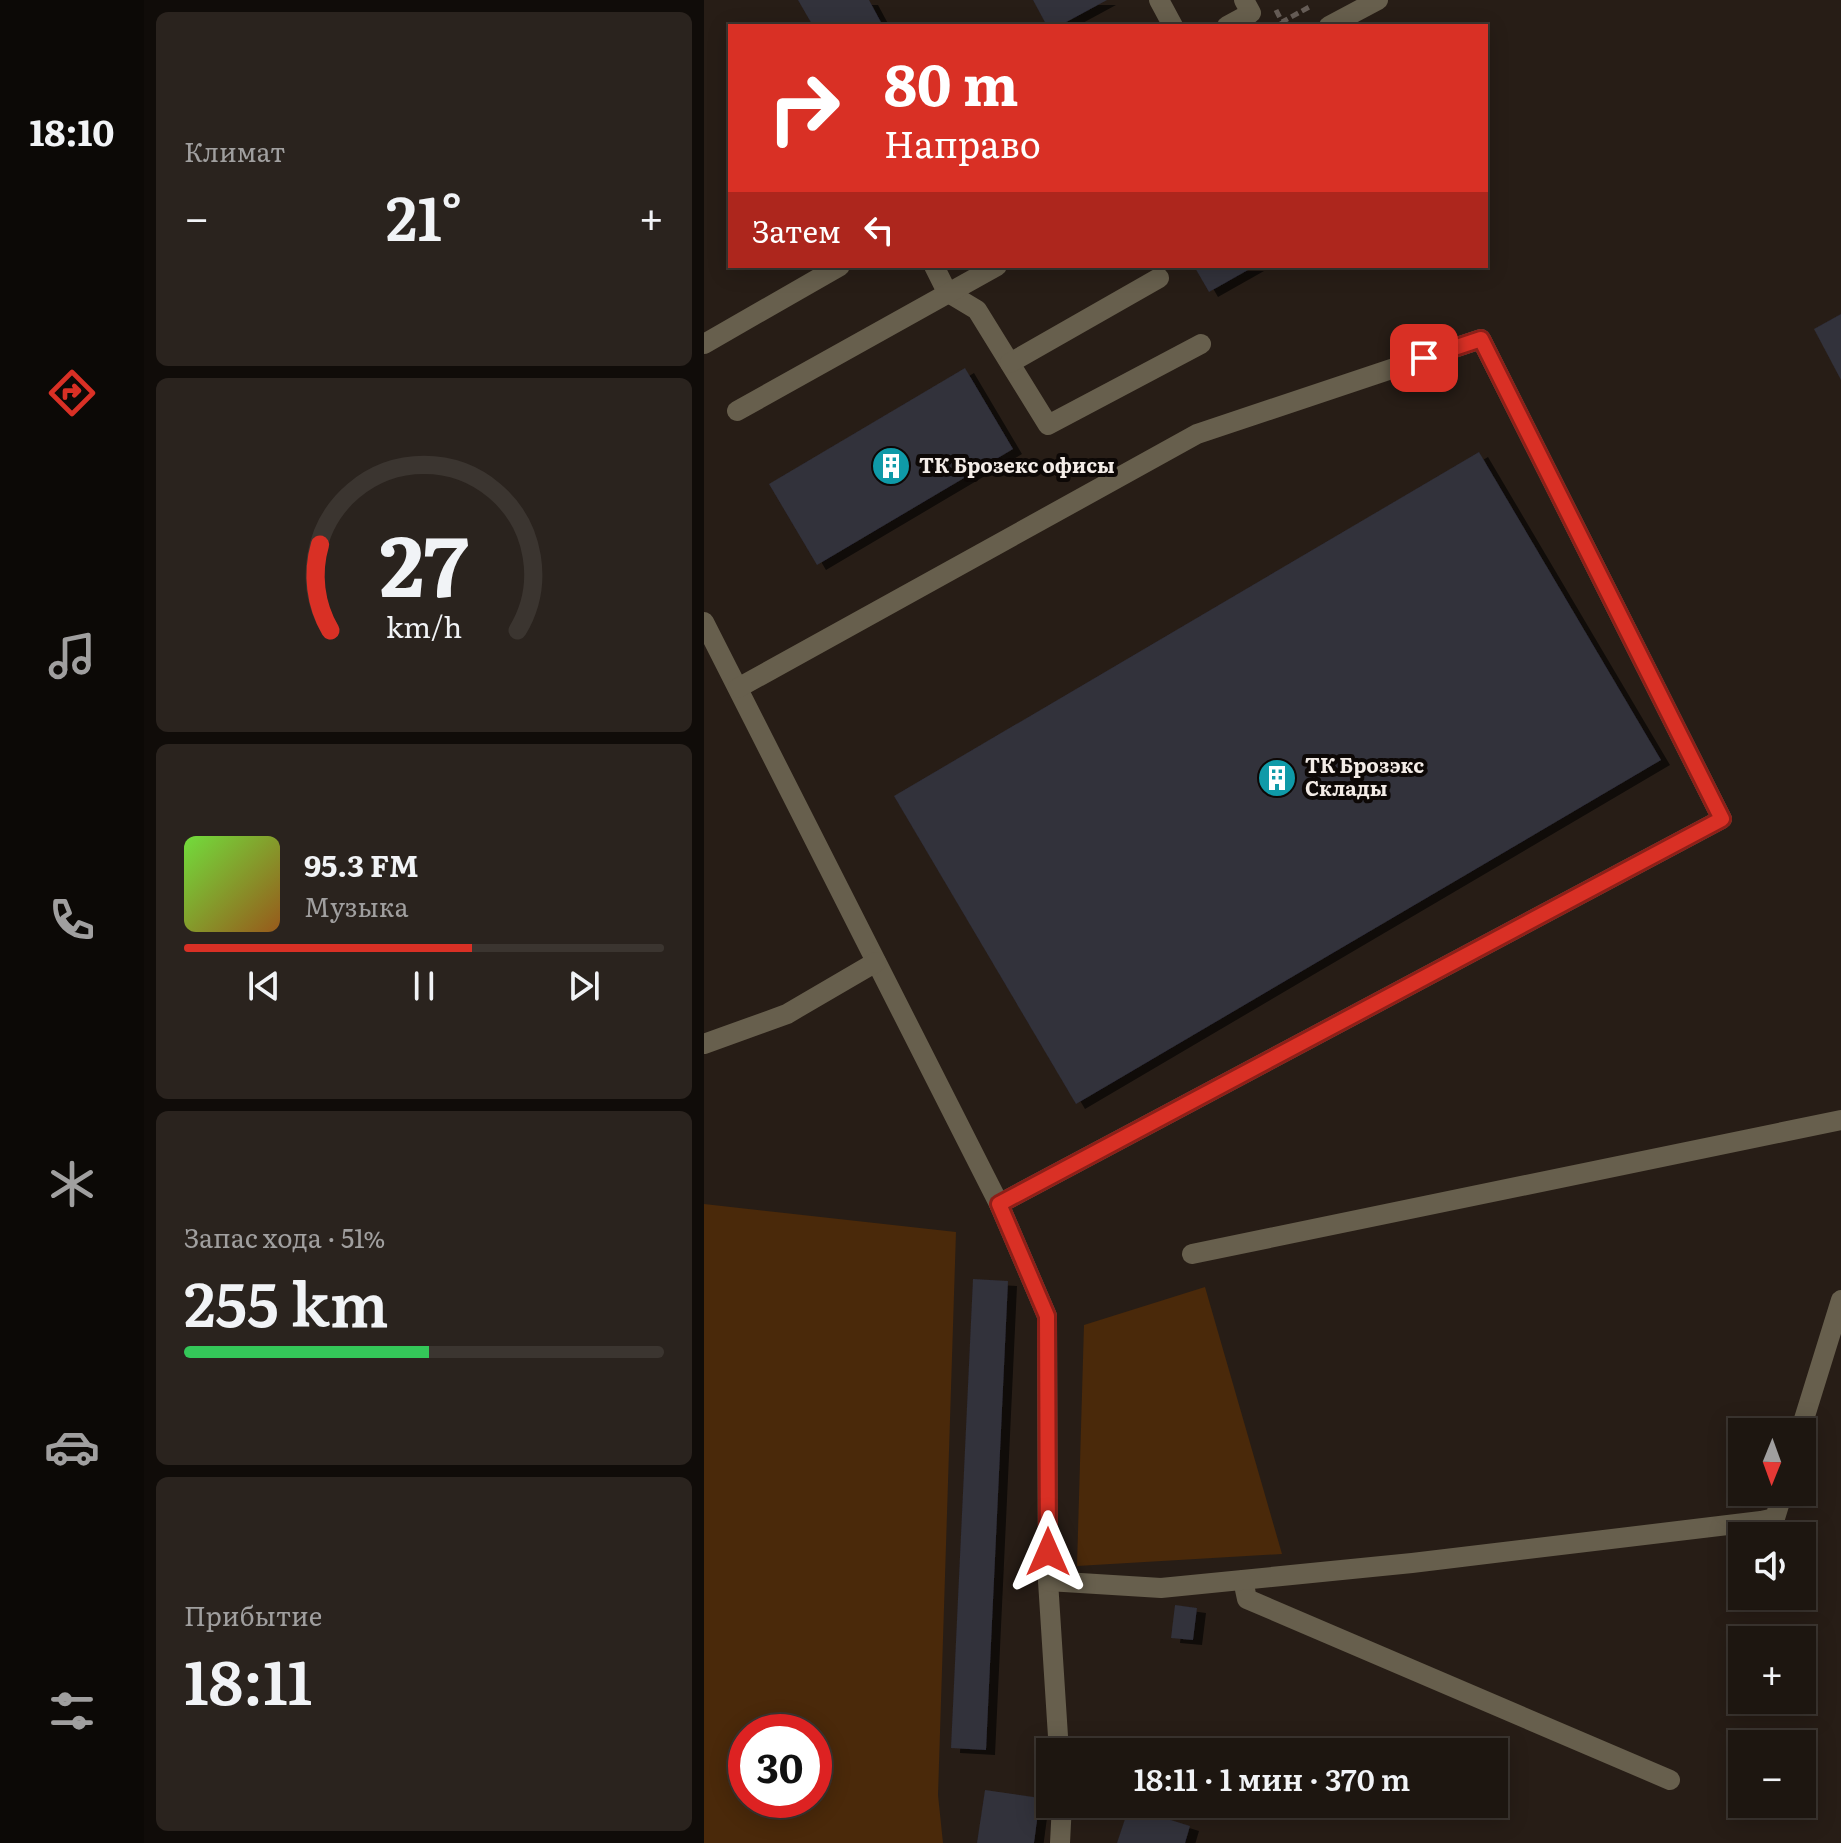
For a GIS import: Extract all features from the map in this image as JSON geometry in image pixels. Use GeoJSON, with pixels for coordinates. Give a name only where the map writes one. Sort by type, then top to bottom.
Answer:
{"type":"FeatureCollection","features":[{"type":"Feature","properties":{"kind":"street"},"geometry":{"type":"LineString","coordinates":[[1159,0],[1172,24]]}},
{"type":"Feature","properties":{"kind":"street"},"geometry":{"type":"LineString","coordinates":[[1231,24],[1251,13],[1244,0]]}},
{"type":"Feature","properties":{"kind":"street"},"geometry":{"type":"LineString","coordinates":[[1333,24],[1378,0]]}},
{"type":"Feature","properties":{"kind":"street"},"geometry":{"type":"LineString","coordinates":[[704,344],[837,268]]}},
{"type":"Feature","properties":{"kind":"street"},"geometry":{"type":"LineString","coordinates":[[935,268],[947,292],[977,310],[1048,425],[1201,344]]}},
{"type":"Feature","properties":{"kind":"street"},"geometry":{"type":"LineString","coordinates":[[737,411],[993,268]]}},
{"type":"Feature","properties":{"kind":"street"},"geometry":{"type":"LineString","coordinates":[[1010,363],[1159,278]]}},
{"type":"Feature","properties":{"kind":"street"},"geometry":{"type":"LineString","coordinates":[[738,688],[1197,434],[1481,339],[1722,819],[999,1204]]}},
{"type":"Feature","properties":{"kind":"street"},"geometry":{"type":"LineString","coordinates":[[704,622],[999,1204],[1047,1316],[1048,1581],[1058,1738]]}},
{"type":"Feature","properties":{"kind":"street"},"geometry":{"type":"LineString","coordinates":[[704,1044],[787,1014],[876,962]]}},
{"type":"Feature","properties":{"kind":"street"},"geometry":{"type":"LineString","coordinates":[[1192,1254],[1841,1120]]}},
{"type":"Feature","properties":{"kind":"street"},"geometry":{"type":"LineString","coordinates":[[1804,1418],[1841,1300]]}},
{"type":"Feature","properties":{"kind":"street"},"geometry":{"type":"LineString","coordinates":[[1048,1581],[1161,1588],[1412,1563],[1761,1521],[1775,1518],[1779,1506]]}},
{"type":"Feature","properties":{"kind":"street"},"geometry":{"type":"LineString","coordinates":[[1243,1580],[1247,1599],[1670,1780]]}},
{"type":"Feature","properties":{"kind":"street"},"geometry":{"type":"LineString","coordinates":[[1060,1843],[1061,1818]]}},
{"type":"Feature","properties":{"kind":"path"},"geometry":{"type":"LineString","coordinates":[[1271,0],[1282,22],[1323,0]]}},
{"type":"Feature","properties":{"kind":"shaded area"},"geometry":{"type":"Polygon","coordinates":[[[704,1204],[956,1232],[938,1795],[943,1843],[704,1843],[704,1204]]]}},
{"type":"Feature","properties":{"kind":"shaded area"},"geometry":{"type":"Polygon","coordinates":[[[1205,1287],[1282,1554],[1077,1566],[1084,1325],[1205,1287]]]}},
{"type":"Feature","properties":{"kind":"building"},"geometry":{"type":"Polygon","coordinates":[[[798,0],[869,0],[882,24],[812,24],[798,0]]]}},
{"type":"Feature","properties":{"kind":"building"},"geometry":{"type":"Polygon","coordinates":[[[1033,0],[1107,0],[1063,24],[1046,24],[1033,0]]]}},
{"type":"Feature","properties":{"kind":"building"},"geometry":{"type":"Polygon","coordinates":[[[1195,268],[1251,268],[1209,292],[1195,268]]]}},
{"type":"Feature","properties":{"kind":"building"},"geometry":{"type":"Polygon","coordinates":[[[1841,314],[1841,380],[1814,329],[1841,314]]]}},
{"type":"Feature","properties":{"kind":"building","name":"ТК Брозекс офисы"},"geometry":{"type":"Polygon","coordinates":[[[965,368],[1013,449],[817,565],[769,484],[965,368]]]}},
{"type":"Feature","properties":{"kind":"building","name":"ТК Брозэкс Склады"},"geometry":{"type":"Polygon","coordinates":[[[1479,452],[1661,760],[1076,1104],[894,796],[1479,452]]]}},
{"type":"Feature","properties":{"kind":"building"},"geometry":{"type":"Polygon","coordinates":[[[973,1279],[1008,1281],[986,1750],[951,1748],[973,1279]]]}},
{"type":"Feature","properties":{"kind":"building"},"geometry":{"type":"Polygon","coordinates":[[[1175,1605],[1197,1608],[1193,1640],[1171,1638],[1175,1605]]]}},
{"type":"Feature","properties":{"kind":"building"},"geometry":{"type":"Polygon","coordinates":[[[985,1790],[1036,1797],[1034,1843],[977,1843],[985,1790]]]}},
{"type":"Feature","properties":{"kind":"building"},"geometry":{"type":"Polygon","coordinates":[[[1125,1818],[1164,1818],[1190,1826],[1185,1843],[1117,1843],[1125,1818]]]}},
{"type":"Feature","properties":{"kind":"place","name":"ТК Брозекс офисы"},"geometry":{"type":"Point","coordinates":[891,466]}},
{"type":"Feature","properties":{"kind":"place","name":"ТК Брозэкс Склады"},"geometry":{"type":"Point","coordinates":[1277,778]}},
{"type":"Feature","properties":{"kind":"route"},"geometry":{"type":"LineString","coordinates":[[1048,1552],[1047,1316],[999,1204],[1722,819],[1481,339],[1424,358]]}}]}
